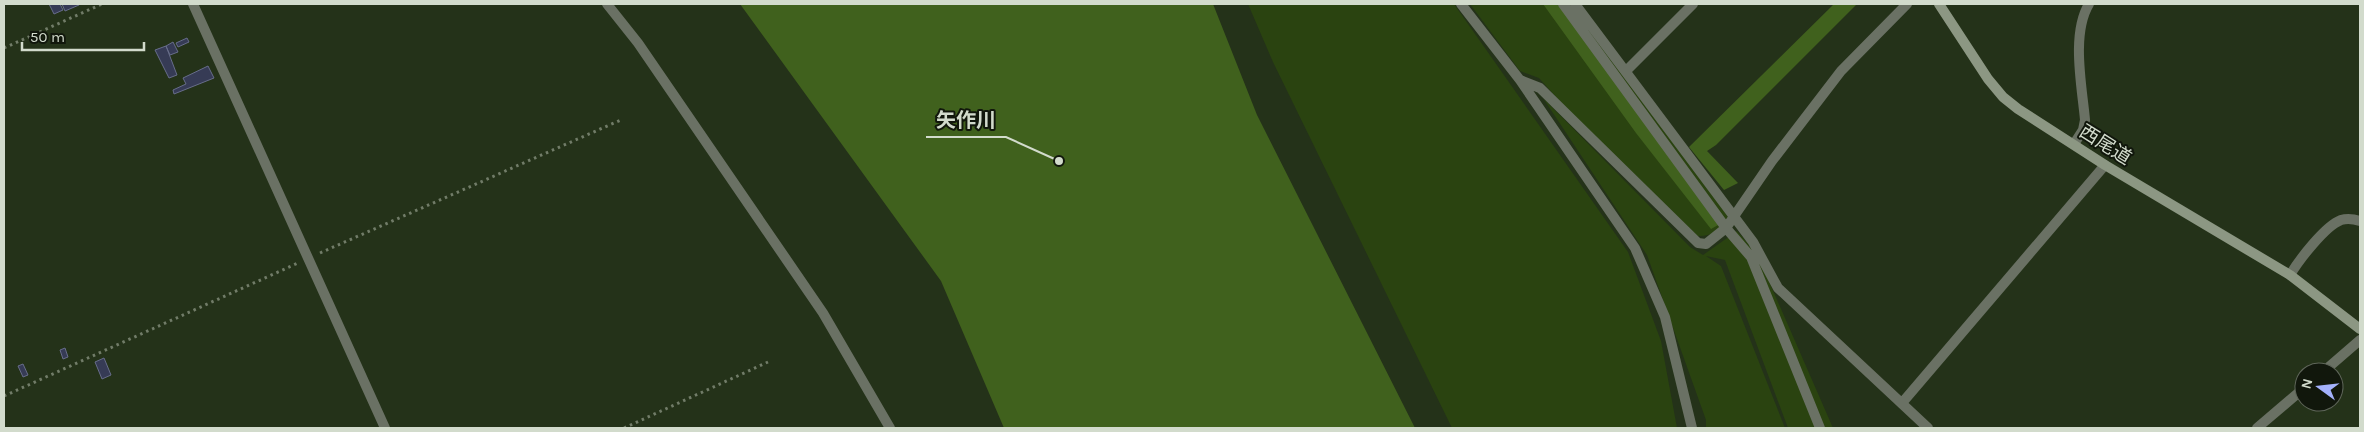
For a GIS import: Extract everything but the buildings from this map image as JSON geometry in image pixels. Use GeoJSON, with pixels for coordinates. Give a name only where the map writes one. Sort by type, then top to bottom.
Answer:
{"type":"FeatureCollection","features":[{"type":"Feature","properties":{"kind":"street"},"geometry":{"type":"LineString","coordinates":[[193,4],[385,428]]}},
{"type":"Feature","properties":{"kind":"street"},"geometry":{"type":"LineString","coordinates":[[607,4],[643,51],[818,304],[890,428]]}},
{"type":"Feature","properties":{"kind":"street"},"geometry":{"type":"LineString","coordinates":[[1461,4],[1520,80],[1635,248],[1665,318],[1692,428]]}},
{"type":"Feature","properties":{"kind":"street"},"geometry":{"type":"LineString","coordinates":[[1563,4],[1726,228],[1751,257],[1820,428]]}},
{"type":"Feature","properties":{"kind":"street"},"geometry":{"type":"LineString","coordinates":[[1575,4],[1734,216],[1769,267],[1778,288],[1928,428]]}},
{"type":"Feature","properties":{"kind":"street"},"geometry":{"type":"LineString","coordinates":[[1626,71],[1693,4]]}},
{"type":"Feature","properties":{"kind":"street"},"geometry":{"type":"LineString","coordinates":[[1520,80],[1540,88],[1698,243],[1706,244],[1726,228],[1772,161],[1841,71],[1907,4]]}},
{"type":"Feature","properties":{"kind":"street","name":"西尾道"},"geometry":{"type":"LineString","coordinates":[[1939,4],[1988,80],[2003,97],[2018,109],[2105,165],[2290,275],[2360,330]]}},
{"type":"Feature","properties":{"kind":"street"},"geometry":{"type":"LineString","coordinates":[[2074,144],[2083,130],[2085,120],[2079,47],[2085,11],[2089,4]]}},
{"type":"Feature","properties":{"kind":"street"},"geometry":{"type":"LineString","coordinates":[[1902,403],[2105,165]]}},
{"type":"Feature","properties":{"kind":"street"},"geometry":{"type":"LineString","coordinates":[[2290,275],[2308,251],[2336,223],[2345,219],[2360,220]]}},
{"type":"Feature","properties":{"kind":"street"},"geometry":{"type":"LineString","coordinates":[[2335,362],[2360,340]]}},
{"type":"Feature","properties":{"kind":"street"},"geometry":{"type":"LineString","coordinates":[[2257,428],[2294,397]]}},
{"type":"Feature","properties":{"kind":"path"},"geometry":{"type":"LineString","coordinates":[[4,48],[102,4]]}},
{"type":"Feature","properties":{"kind":"path"},"geometry":{"type":"LineString","coordinates":[[4,396],[623,119]]}},
{"type":"Feature","properties":{"kind":"path"},"geometry":{"type":"LineString","coordinates":[[624,428],[768,362]]}},
{"type":"Feature","properties":{"kind":"shaded area"},"geometry":{"type":"Polygon","coordinates":[[[740,4],[1213,4],[1257,115],[1415,428],[1004,428],[941,281],[740,4]]]}},
{"type":"Feature","properties":{"kind":"shaded area"},"geometry":{"type":"Polygon","coordinates":[[[1248,4],[1454,4],[1628,252],[1661,341],[1677,428],[1452,428],[1273,62],[1248,4]]]}},
{"type":"Feature","properties":{"kind":"shaded area"},"geometry":{"type":"Polygon","coordinates":[[[1470,4],[1571,4],[1728,215],[1723,225],[1716,232],[1696,236],[1574,117],[1539,78],[1520,71],[1470,4]]]}},
{"type":"Feature","properties":{"kind":"shaded area"},"geometry":{"type":"Polygon","coordinates":[[[1543,4],[1558,4],[1720,224],[1711,229],[1636,133],[1543,4]]]}},
{"type":"Feature","properties":{"kind":"shaded area"},"geometry":{"type":"Polygon","coordinates":[[[1834,4],[1857,4],[1716,145],[1707,151],[1738,183],[1724,190],[1689,147],[1834,4]]]}},
{"type":"Feature","properties":{"kind":"shaded area"},"geometry":{"type":"Polygon","coordinates":[[[1543,98],[1690,247],[1703,255],[1737,231],[1757,254],[1833,428],[1788,428],[1725,260],[1706,256],[1721,266],[1785,428],[1706,428],[1706,420],[1647,255],[1543,98]]]}},
{"type":"Feature","properties":{"kind":"place","name":"矢作川"},"geometry":{"type":"Point","coordinates":[1059,161]}}]}
